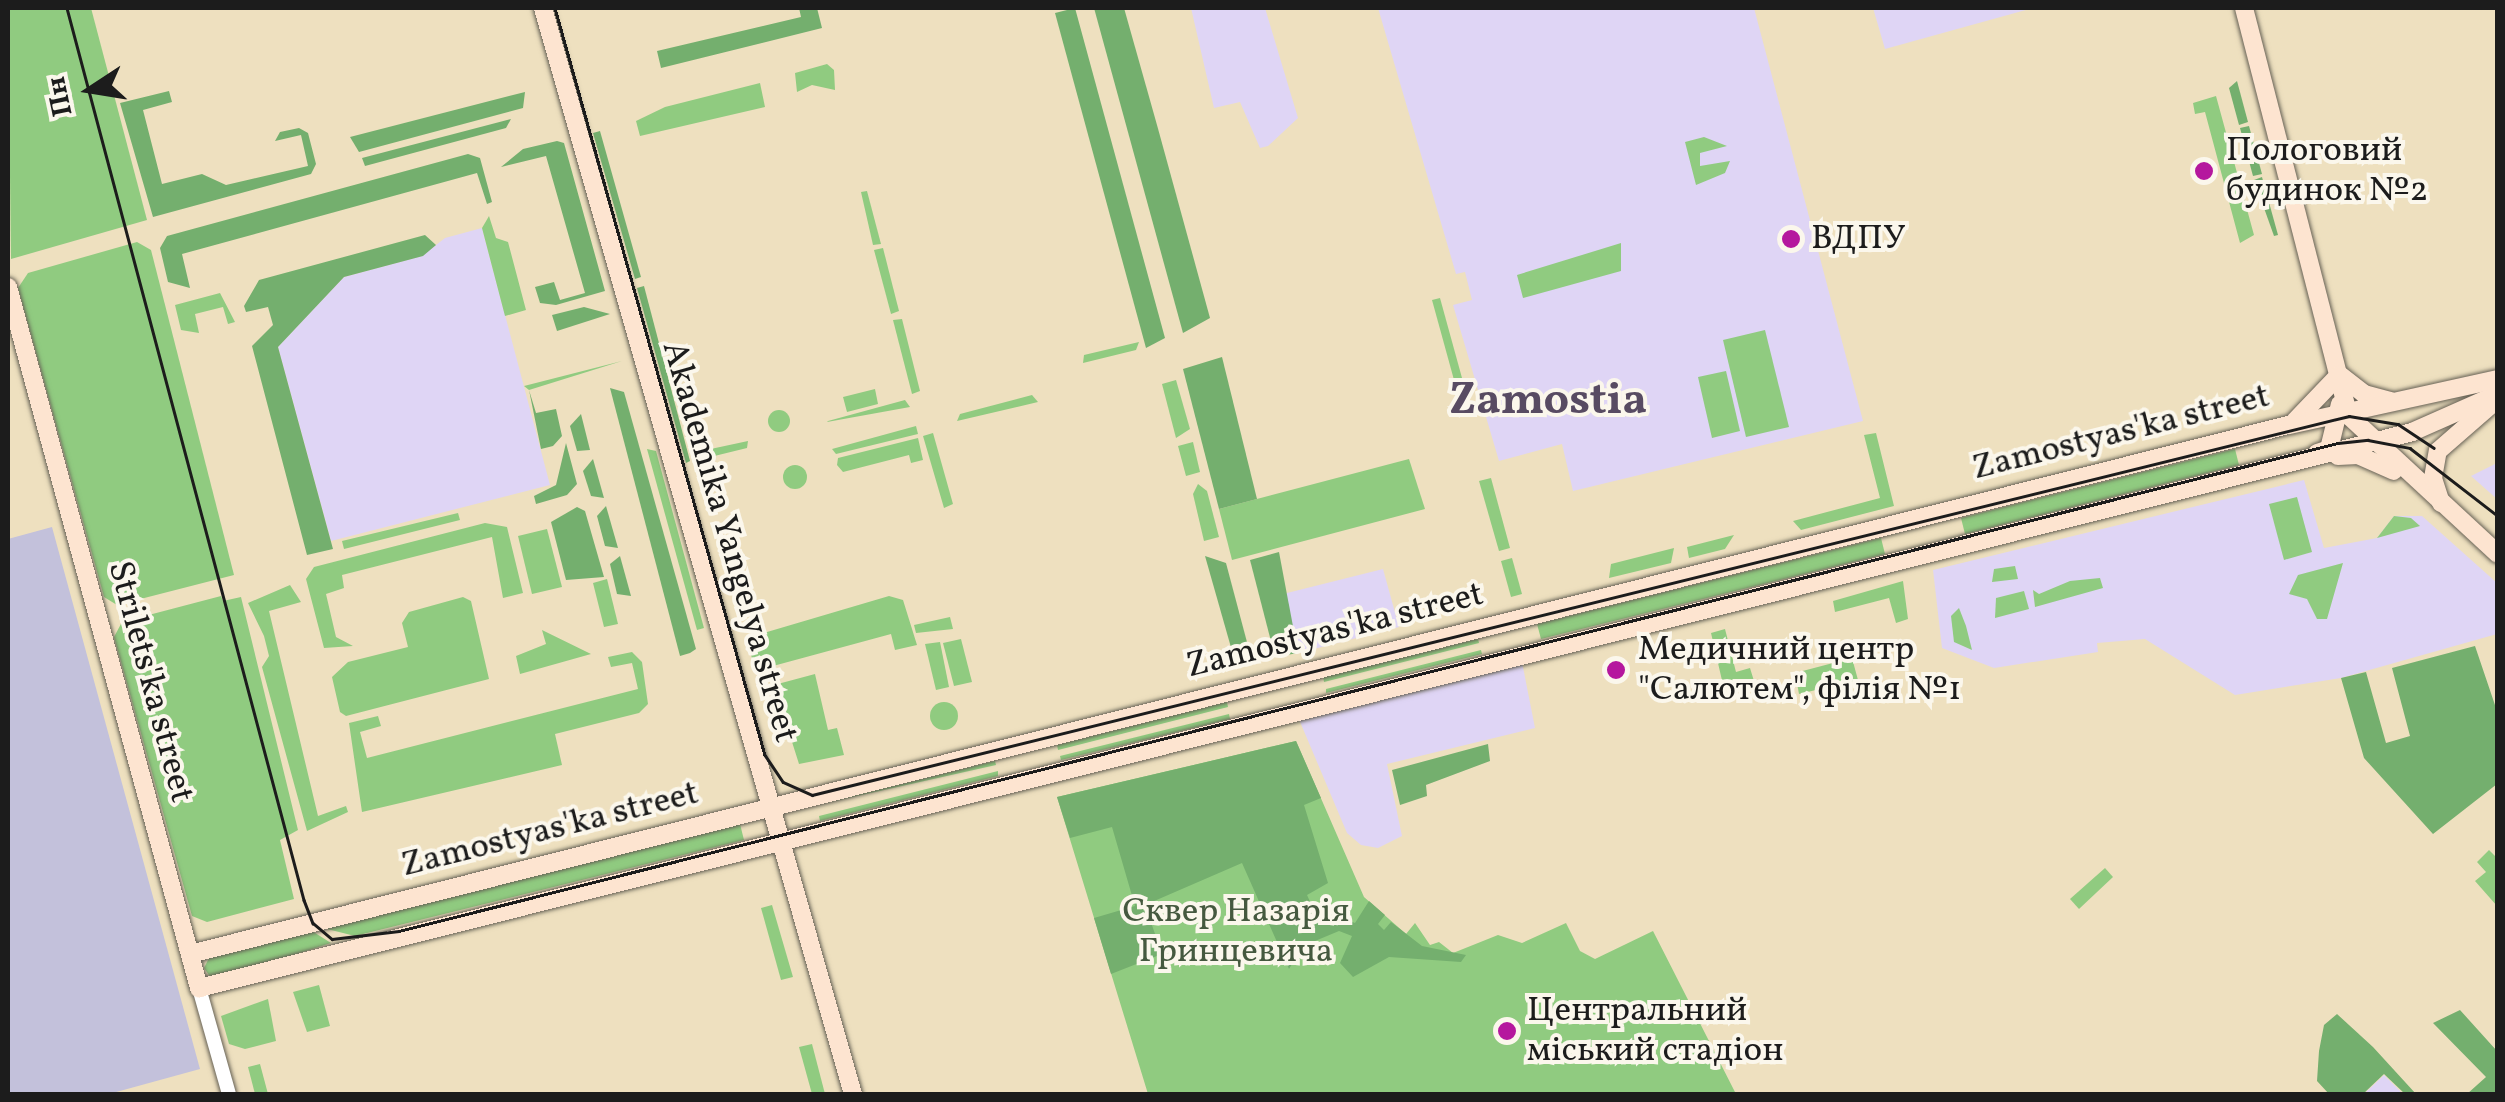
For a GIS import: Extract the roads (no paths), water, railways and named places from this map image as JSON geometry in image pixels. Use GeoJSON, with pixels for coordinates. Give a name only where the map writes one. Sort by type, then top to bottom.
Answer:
{"type":"FeatureCollection","features":[{"type":"Feature","properties":{"kind":"main road","name":"Akademika Yangelya street"},"geometry":{"type":"LineString","coordinates":[[543,8],[854,1094]]}},
{"type":"Feature","properties":{"kind":"main road"},"geometry":{"type":"LineString","coordinates":[[2244,8],[2339,374],[2344,412],[2329,448],[2298,460]]}},
{"type":"Feature","properties":{"kind":"main road","name":"Strilets'ka street"},"geometry":{"type":"LineString","coordinates":[[8,287],[199,988]]}},
{"type":"Feature","properties":{"kind":"main road"},"geometry":{"type":"LineString","coordinates":[[2339,374],[2364,394],[2405,404]]}},
{"type":"Feature","properties":{"kind":"main road"},"geometry":{"type":"LineString","coordinates":[[2289,425],[2317,404],[2339,374]]}},
{"type":"Feature","properties":{"kind":"main road","name":"Zamostyas'ka street"},"geometry":{"type":"LineString","coordinates":[[190,954],[2289,425],[2405,404],[2498,380]]}},
{"type":"Feature","properties":{"kind":"main road","name":"Zamostyas'ka street"},"geometry":{"type":"LineString","coordinates":[[199,988],[2430,428],[2498,397]]}},
{"type":"Feature","properties":{"kind":"main road"},"geometry":{"type":"LineString","coordinates":[[2441,504],[2433,478],[2438,452],[2498,397]]}},
{"type":"Feature","properties":{"kind":"main road"},"geometry":{"type":"LineString","coordinates":[[2371,442],[2376,418],[2405,404]]}},
{"type":"Feature","properties":{"kind":"main road"},"geometry":{"type":"LineString","coordinates":[[2344,412],[2371,442],[2498,554]]}},
{"type":"Feature","properties":{"kind":"main road"},"geometry":{"type":"LineString","coordinates":[[2298,460],[2358,456],[2424,488]]}},
{"type":"Feature","properties":{"kind":"street","name":"Strilets'ka street"},"geometry":{"type":"LineString","coordinates":[[199,988],[229,1094]]}},
{"type":"Feature","properties":{"kind":"tram line"},"geometry":{"type":"LineString","coordinates":[[67,8],[304,900],[313,923],[332,939],[399,931],[2338,443],[2368,440],[2410,448],[2498,516]]}},
{"type":"Feature","properties":{"kind":"tram line"},"geometry":{"type":"LineString","coordinates":[[555,8],[765,755],[783,782],[812,795],[2349,416],[2398,424],[2434,448]]}},
{"type":"Feature","properties":{"kind":"place","name":"Пологовий будинок №2"},"geometry":{"type":"Point","coordinates":[2204,171]}},
{"type":"Feature","properties":{"kind":"place","name":"ВДПУ"},"geometry":{"type":"Point","coordinates":[1791,239]}},
{"type":"Feature","properties":{"kind":"place","name":"Медичний центр \"Салютем\", філія №1"},"geometry":{"type":"Point","coordinates":[1616,670]}},
{"type":"Feature","properties":{"kind":"place","name":"Центральний міський стадіон"},"geometry":{"type":"Point","coordinates":[1507,1031]}},
{"type":"Feature","properties":{"kind":"district","name":"Zamostia"},"geometry":{"type":"Point","coordinates":[1548,402]}},
{"type":"Feature","properties":{"kind":"park label","name":"Сквер Назарія Гринцевича"},"geometry":{"type":"Point","coordinates":[1236,932]}}]}
